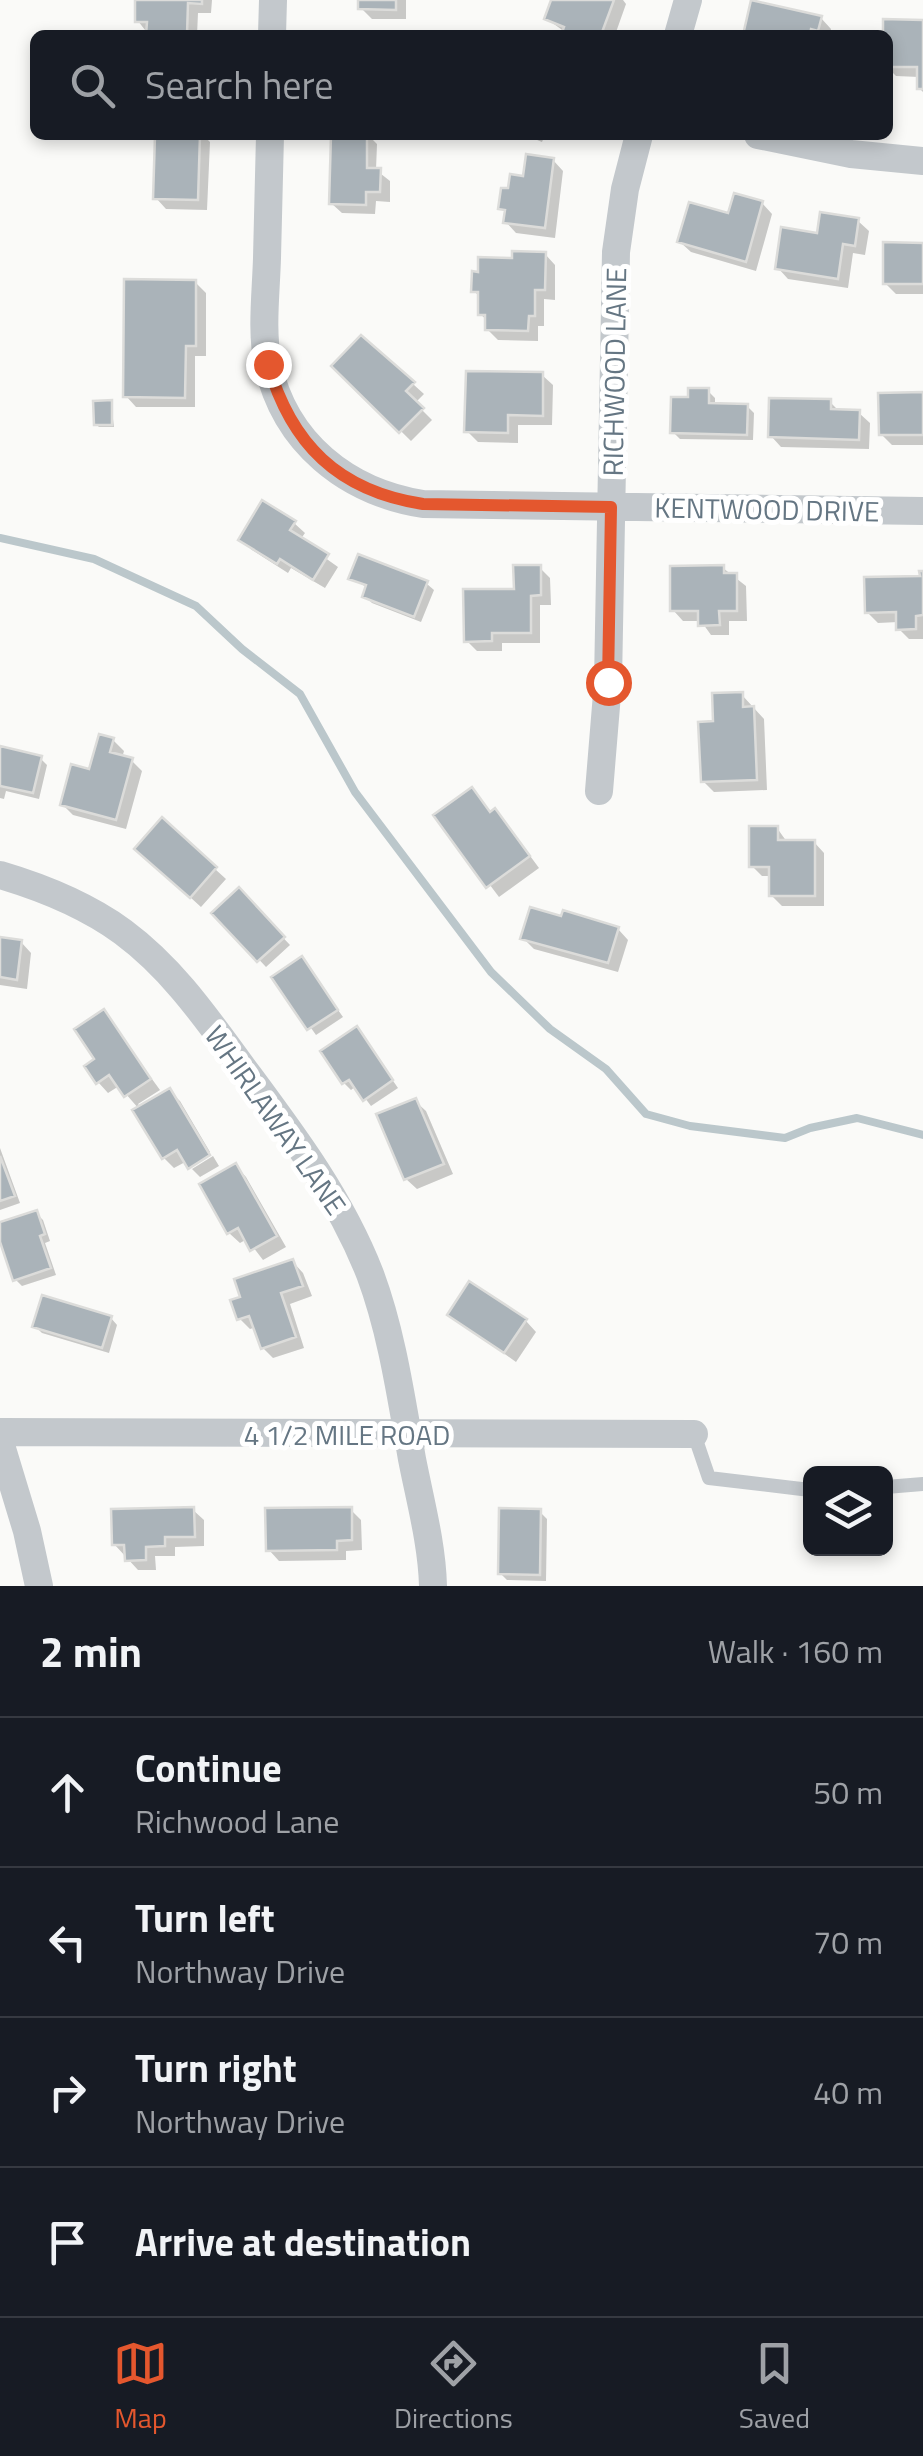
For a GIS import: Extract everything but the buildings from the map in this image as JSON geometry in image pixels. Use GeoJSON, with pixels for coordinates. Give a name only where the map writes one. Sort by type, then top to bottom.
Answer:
{"type":"FeatureCollection","features":[{"type":"Feature","properties":{"kind":"street"},"geometry":{"type":"LineString","coordinates":[[272,30],[273,0]]}},
{"type":"Feature","properties":{"kind":"street"},"geometry":{"type":"LineString","coordinates":[[679,30],[688,0]]}},
{"type":"Feature","properties":{"kind":"street","name":"KENTWOOD DRIVE"},"geometry":{"type":"LineString","coordinates":[[270,140],[265,330],[268,364],[284,410],[312,450],[335,471],[364,488],[423,504],[923,510]]}},
{"type":"Feature","properties":{"kind":"street","name":"RICHWOOD LANE"},"geometry":{"type":"LineString","coordinates":[[598,791],[608,682],[616,252],[625,189],[638,140]]}},
{"type":"Feature","properties":{"kind":"street"},"geometry":{"type":"LineString","coordinates":[[782,140],[851,154],[923,161]]}},
{"type":"Feature","properties":{"kind":"street","name":"WHIRLAWAY LANE"},"geometry":{"type":"LineString","coordinates":[[0,875],[40,887],[81,906],[123,932],[164,968],[194,1002],[316,1167],[346,1218],[371,1276],[389,1336],[426,1530],[432,1586]]}},
{"type":"Feature","properties":{"kind":"street","name":"4 1/2 MILE ROAD"},"geometry":{"type":"LineString","coordinates":[[0,1432],[694,1434]]}},
{"type":"Feature","properties":{"kind":"street"},"geometry":{"type":"LineString","coordinates":[[0,1442],[39,1586]]}},
{"type":"Feature","properties":{"kind":"lane"},"geometry":{"type":"LineString","coordinates":[[694,1434],[708,1478],[803,1489]]}},
{"type":"Feature","properties":{"kind":"lane"},"geometry":{"type":"LineString","coordinates":[[893,1486],[923,1484]]}},
{"type":"Feature","properties":{"kind":"waterway"},"geometry":{"type":"LineString","coordinates":[[0,538],[94,559],[196,606],[242,649],[300,694],[355,792],[491,972],[550,1029],[606,1069],[646,1114],[690,1126],[785,1138],[857,1118],[923,1135]]}},
{"type":"Feature","properties":{"kind":"route"},"geometry":{"type":"LineString","coordinates":[[268,364],[291,424],[335,471],[364,488],[423,504],[611,507],[608,682]]}}]}
